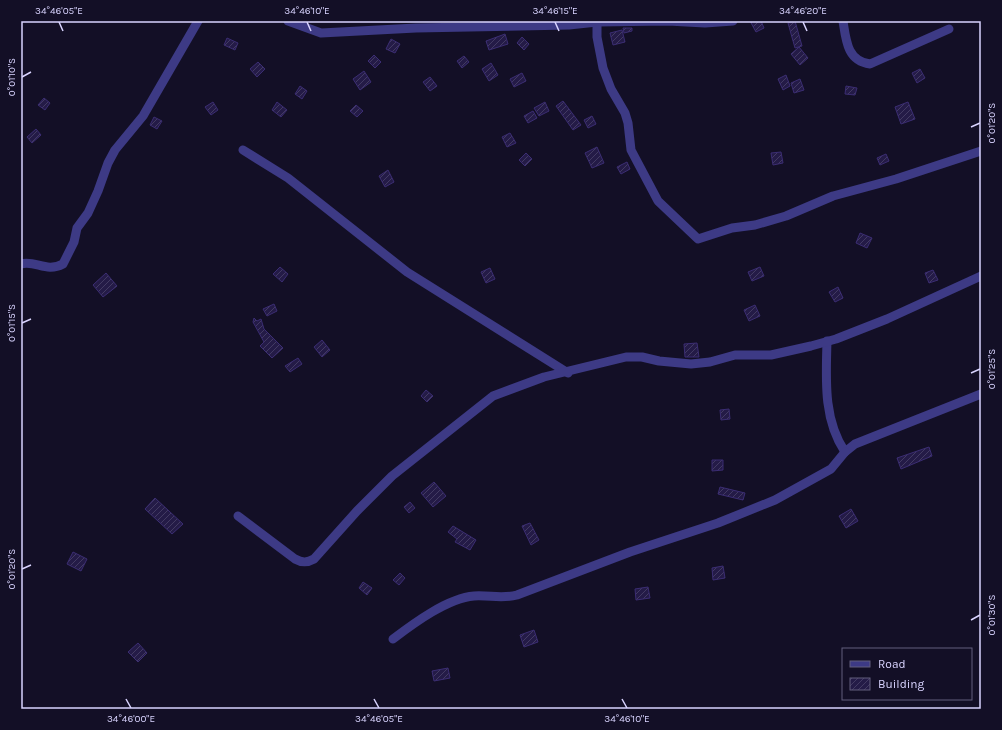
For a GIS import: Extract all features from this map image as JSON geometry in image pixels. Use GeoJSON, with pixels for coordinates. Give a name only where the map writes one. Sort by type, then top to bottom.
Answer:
{"type":"FeatureCollection","features":[{"type":"Feature","properties":{"kind":"street"},"geometry":{"type":"LineString","coordinates":[[21,264],[24,263],[49,268],[63,264],[74,242],[77,228],[88,213],[112,156],[143,116],[198,21]]}},
{"type":"Feature","properties":{"kind":"street"},"geometry":{"type":"LineString","coordinates":[[288,21],[321,34],[416,28],[598,22],[728,21]]}},
{"type":"Feature","properties":{"kind":"street"},"geometry":{"type":"LineString","coordinates":[[843,21],[850,53],[863,63],[870,64],[949,29]]}},
{"type":"Feature","properties":{"kind":"street"},"geometry":{"type":"LineString","coordinates":[[598,22],[597,37],[603,68],[611,89],[625,113],[628,123],[631,150],[658,201],[698,239],[732,228],[755,225],[786,216],[833,196],[896,179],[981,151]]}},
{"type":"Feature","properties":{"kind":"street"},"geometry":{"type":"LineString","coordinates":[[243,150],[288,178],[407,272],[568,373]]}},
{"type":"Feature","properties":{"kind":"street"},"geometry":{"type":"LineString","coordinates":[[238,516],[294,559],[300,562],[308,562],[314,559],[357,511],[392,476],[493,396],[544,378],[626,357],[642,357],[659,361],[691,364],[710,362],[735,355],[771,355],[827,341],[887,319],[981,276]]}},
{"type":"Feature","properties":{"kind":"street"},"geometry":{"type":"LineString","coordinates":[[827,341],[826,393],[836,438],[844,452]]}},
{"type":"Feature","properties":{"kind":"street"},"geometry":{"type":"LineString","coordinates":[[394,639],[423,617],[451,603],[473,596],[510,597],[630,552],[718,523],[775,500],[831,469],[844,452],[855,444],[981,394]]}},
{"type":"Feature","properties":{"kind":"building"},"geometry":{"type":"Polygon","coordinates":[[[750,21],[761,21],[764,28],[756,32],[750,21]]]}},
{"type":"Feature","properties":{"kind":"building"},"geometry":{"type":"Polygon","coordinates":[[[795,21],[802,46],[795,48],[788,23],[795,21]]]}},
{"type":"Feature","properties":{"kind":"building"},"geometry":{"type":"Polygon","coordinates":[[[623,28],[632,28],[632,31],[624,33],[623,28]]]}},
{"type":"Feature","properties":{"kind":"building"},"geometry":{"type":"Polygon","coordinates":[[[622,30],[625,42],[613,45],[610,33],[622,30]]]}},
{"type":"Feature","properties":{"kind":"building"},"geometry":{"type":"Polygon","coordinates":[[[505,34],[508,44],[489,50],[486,41],[505,34]]]}},
{"type":"Feature","properties":{"kind":"building"},"geometry":{"type":"Polygon","coordinates":[[[522,37],[529,44],[524,50],[517,43],[522,37]]]}},
{"type":"Feature","properties":{"kind":"building"},"geometry":{"type":"Polygon","coordinates":[[[227,38],[238,43],[235,50],[224,45],[227,38]]]}},
{"type":"Feature","properties":{"kind":"building"},"geometry":{"type":"Polygon","coordinates":[[[391,39],[400,44],[395,53],[386,49],[391,39]]]}},
{"type":"Feature","properties":{"kind":"building"},"geometry":{"type":"Polygon","coordinates":[[[799,47],[808,58],[800,65],[791,54],[799,47]]]}},
{"type":"Feature","properties":{"kind":"building"},"geometry":{"type":"Polygon","coordinates":[[[374,55],[381,62],[375,68],[368,61],[374,55]]]}},
{"type":"Feature","properties":{"kind":"building"},"geometry":{"type":"Polygon","coordinates":[[[464,56],[469,62],[462,68],[457,61],[464,56]]]}},
{"type":"Feature","properties":{"kind":"building"},"geometry":{"type":"Polygon","coordinates":[[[258,62],[265,69],[257,77],[250,69],[258,62]]]}},
{"type":"Feature","properties":{"kind":"building"},"geometry":{"type":"Polygon","coordinates":[[[491,63],[498,75],[489,81],[482,69],[491,63]]]}},
{"type":"Feature","properties":{"kind":"building"},"geometry":{"type":"Polygon","coordinates":[[[920,69],[925,78],[917,83],[912,73],[920,69]]]}},
{"type":"Feature","properties":{"kind":"building"},"geometry":{"type":"Polygon","coordinates":[[[364,71],[371,82],[360,90],[353,79],[364,71]]]}},
{"type":"Feature","properties":{"kind":"building"},"geometry":{"type":"Polygon","coordinates":[[[522,73],[526,81],[514,87],[510,79],[522,73]]]}},
{"type":"Feature","properties":{"kind":"building"},"geometry":{"type":"Polygon","coordinates":[[[786,75],[790,86],[783,90],[778,79],[786,75]]]}},
{"type":"Feature","properties":{"kind":"building"},"geometry":{"type":"Polygon","coordinates":[[[430,77],[437,86],[430,91],[423,82],[430,77]]]}},
{"type":"Feature","properties":{"kind":"building"},"geometry":{"type":"Polygon","coordinates":[[[800,79],[804,90],[794,93],[791,83],[800,79]]]}},
{"type":"Feature","properties":{"kind":"building"},"geometry":{"type":"Polygon","coordinates":[[[300,86],[307,91],[302,99],[295,94],[300,86]]]}},
{"type":"Feature","properties":{"kind":"building"},"geometry":{"type":"Polygon","coordinates":[[[846,86],[857,88],[855,95],[845,94],[846,86]]]}},
{"type":"Feature","properties":{"kind":"building"},"geometry":{"type":"Polygon","coordinates":[[[44,98],[50,103],[45,110],[38,105],[44,98]]]}},
{"type":"Feature","properties":{"kind":"building"},"geometry":{"type":"Polygon","coordinates":[[[563,101],[581,125],[573,130],[556,106],[563,101]]]}},
{"type":"Feature","properties":{"kind":"building"},"geometry":{"type":"Polygon","coordinates":[[[213,102],[218,110],[211,115],[205,107],[213,102]]]}},
{"type":"Feature","properties":{"kind":"building"},"geometry":{"type":"Polygon","coordinates":[[[277,102],[287,110],[281,117],[272,110],[277,102]]]}},
{"type":"Feature","properties":{"kind":"building"},"geometry":{"type":"Polygon","coordinates":[[[545,102],[549,111],[539,116],[534,108],[545,102]]]}},
{"type":"Feature","properties":{"kind":"building"},"geometry":{"type":"Polygon","coordinates":[[[908,102],[915,119],[901,124],[895,107],[908,102]]]}},
{"type":"Feature","properties":{"kind":"building"},"geometry":{"type":"Polygon","coordinates":[[[356,105],[363,111],[357,117],[350,111],[356,105]]]}},
{"type":"Feature","properties":{"kind":"building"},"geometry":{"type":"Polygon","coordinates":[[[533,111],[537,118],[528,123],[524,116],[533,111]]]}},
{"type":"Feature","properties":{"kind":"building"},"geometry":{"type":"Polygon","coordinates":[[[592,116],[596,124],[588,128],[584,120],[592,116]]]}},
{"type":"Feature","properties":{"kind":"building"},"geometry":{"type":"Polygon","coordinates":[[[154,117],[162,121],[157,129],[150,125],[154,117]]]}},
{"type":"Feature","properties":{"kind":"building"},"geometry":{"type":"Polygon","coordinates":[[[36,129],[41,135],[32,143],[27,137],[36,129]]]}},
{"type":"Feature","properties":{"kind":"building"},"geometry":{"type":"Polygon","coordinates":[[[510,133],[516,143],[507,147],[502,137],[510,133]]]}},
{"type":"Feature","properties":{"kind":"building"},"geometry":{"type":"Polygon","coordinates":[[[597,147],[604,163],[592,168],[585,153],[597,147]]]}},
{"type":"Feature","properties":{"kind":"building"},"geometry":{"type":"Polygon","coordinates":[[[781,152],[783,163],[773,165],[771,153],[781,152]]]}},
{"type":"Feature","properties":{"kind":"building"},"geometry":{"type":"Polygon","coordinates":[[[526,153],[532,159],[525,166],[519,160],[526,153]]]}},
{"type":"Feature","properties":{"kind":"building"},"geometry":{"type":"Polygon","coordinates":[[[886,154],[889,161],[880,165],[877,158],[886,154]]]}},
{"type":"Feature","properties":{"kind":"building"},"geometry":{"type":"Polygon","coordinates":[[[627,162],[630,169],[621,174],[617,167],[627,162]]]}},
{"type":"Feature","properties":{"kind":"building"},"geometry":{"type":"Polygon","coordinates":[[[388,170],[394,182],[385,187],[379,176],[388,170]]]}},
{"type":"Feature","properties":{"kind":"building"},"geometry":{"type":"Polygon","coordinates":[[[860,233],[872,238],[867,248],[856,243],[860,233]]]}},
{"type":"Feature","properties":{"kind":"building"},"geometry":{"type":"Polygon","coordinates":[[[280,267],[288,274],[282,282],[273,274],[280,267]]]}},
{"type":"Feature","properties":{"kind":"building"},"geometry":{"type":"Polygon","coordinates":[[[760,267],[764,276],[752,281],[748,272],[760,267]]]}},
{"type":"Feature","properties":{"kind":"building"},"geometry":{"type":"Polygon","coordinates":[[[490,268],[495,279],[486,283],[481,272],[490,268]]]}},
{"type":"Feature","properties":{"kind":"building"},"geometry":{"type":"Polygon","coordinates":[[[933,270],[938,280],[929,283],[925,273],[933,270]]]}},
{"type":"Feature","properties":{"kind":"building"},"geometry":{"type":"Polygon","coordinates":[[[106,273],[117,286],[103,297],[93,285],[106,273]]]}},
{"type":"Feature","properties":{"kind":"building"},"geometry":{"type":"Polygon","coordinates":[[[838,287],[843,298],[835,302],[829,292],[838,287]]]}},
{"type":"Feature","properties":{"kind":"building"},"geometry":{"type":"Polygon","coordinates":[[[274,304],[277,311],[267,316],[263,309],[274,304]]]}},
{"type":"Feature","properties":{"kind":"building"},"geometry":{"type":"Polygon","coordinates":[[[755,305],[760,316],[749,321],[744,310],[755,305]]]}},
{"type":"Feature","properties":{"kind":"building"},"geometry":{"type":"Polygon","coordinates":[[[254,318],[257,321],[261,319],[264,329],[283,348],[272,358],[260,346],[264,342],[253,322],[254,318]]]}},
{"type":"Feature","properties":{"kind":"building"},"geometry":{"type":"Polygon","coordinates":[[[322,340],[330,350],[322,357],[314,347],[322,340]]]}},
{"type":"Feature","properties":{"kind":"building"},"geometry":{"type":"Polygon","coordinates":[[[697,343],[699,357],[685,357],[684,344],[697,343]]]}},
{"type":"Feature","properties":{"kind":"building"},"geometry":{"type":"Polygon","coordinates":[[[298,358],[302,364],[290,372],[285,366],[298,358]]]}},
{"type":"Feature","properties":{"kind":"building"},"geometry":{"type":"Polygon","coordinates":[[[426,390],[433,396],[427,402],[421,396],[426,390]]]}},
{"type":"Feature","properties":{"kind":"building"},"geometry":{"type":"Polygon","coordinates":[[[729,409],[730,419],[721,420],[720,410],[729,409]]]}},
{"type":"Feature","properties":{"kind":"building"},"geometry":{"type":"Polygon","coordinates":[[[929,447],[932,456],[901,469],[897,458],[929,447]]]}},
{"type":"Feature","properties":{"kind":"building"},"geometry":{"type":"Polygon","coordinates":[[[712,460],[723,460],[723,470],[712,471],[712,460]]]}},
{"type":"Feature","properties":{"kind":"building"},"geometry":{"type":"Polygon","coordinates":[[[434,482],[446,496],[433,507],[421,493],[434,482]]]}},
{"type":"Feature","properties":{"kind":"building"},"geometry":{"type":"Polygon","coordinates":[[[720,487],[745,493],[743,500],[718,494],[720,487]]]}},
{"type":"Feature","properties":{"kind":"building"},"geometry":{"type":"Polygon","coordinates":[[[155,498],[183,524],[172,534],[145,509],[155,498]]]}},
{"type":"Feature","properties":{"kind":"building"},"geometry":{"type":"Polygon","coordinates":[[[410,502],[415,508],[409,513],[404,507],[410,502]]]}},
{"type":"Feature","properties":{"kind":"building"},"geometry":{"type":"Polygon","coordinates":[[[851,509],[858,521],[846,528],[839,516],[851,509]]]}},
{"type":"Feature","properties":{"kind":"building"},"geometry":{"type":"Polygon","coordinates":[[[530,523],[539,540],[531,545],[522,526],[530,523]]]}},
{"type":"Feature","properties":{"kind":"building"},"geometry":{"type":"Polygon","coordinates":[[[453,526],[476,540],[470,550],[455,542],[457,539],[448,532],[453,526]]]}},
{"type":"Feature","properties":{"kind":"building"},"geometry":{"type":"Polygon","coordinates":[[[73,552],[87,559],[81,571],[67,564],[73,552]]]}},
{"type":"Feature","properties":{"kind":"building"},"geometry":{"type":"Polygon","coordinates":[[[723,566],[725,578],[713,580],[712,568],[723,566]]]}},
{"type":"Feature","properties":{"kind":"building"},"geometry":{"type":"Polygon","coordinates":[[[400,573],[405,578],[399,585],[393,580],[400,573]]]}},
{"type":"Feature","properties":{"kind":"building"},"geometry":{"type":"Polygon","coordinates":[[[363,582],[372,588],[367,595],[359,588],[363,582]]]}},
{"type":"Feature","properties":{"kind":"building"},"geometry":{"type":"Polygon","coordinates":[[[648,587],[650,598],[636,600],[635,589],[648,587]]]}},
{"type":"Feature","properties":{"kind":"building"},"geometry":{"type":"Polygon","coordinates":[[[534,630],[538,642],[524,647],[520,635],[534,630]]]}},
{"type":"Feature","properties":{"kind":"building"},"geometry":{"type":"Polygon","coordinates":[[[138,643],[147,653],[138,662],[128,652],[138,643]]]}},
{"type":"Feature","properties":{"kind":"building"},"geometry":{"type":"Polygon","coordinates":[[[448,668],[450,678],[434,681],[432,671],[448,668]]]}}]}
